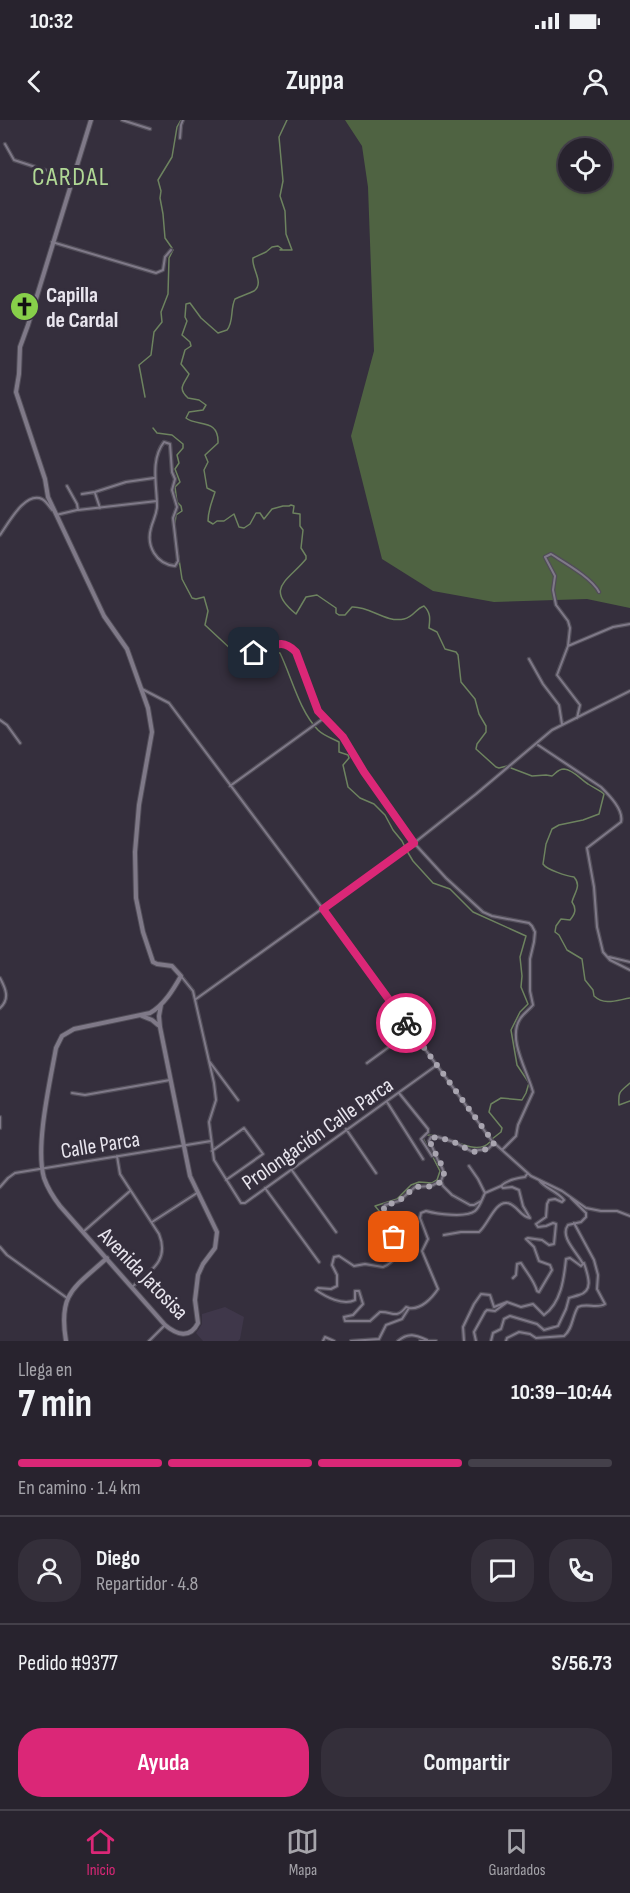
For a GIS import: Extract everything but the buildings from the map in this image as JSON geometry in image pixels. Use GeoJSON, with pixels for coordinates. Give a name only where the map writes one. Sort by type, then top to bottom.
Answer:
{"type":"FeatureCollection","features":[{"type":"Feature","properties":{"kind":"street"},"geometry":{"type":"LineString","coordinates":[[91,120],[21,343],[16,387],[19,404],[45,479],[48,497],[104,616],[127,649],[148,708],[152,732],[139,805],[135,852],[136,898],[142,932],[153,962],[172,966],[192,988],[196,999],[414,843],[552,730],[630,691]]}},
{"type":"Feature","properties":{"kind":"street"},"geometry":{"type":"LineString","coordinates":[[122,120],[150,129]]}},
{"type":"Feature","properties":{"kind":"street"},"geometry":{"type":"LineString","coordinates":[[180,138],[183,120]]}},
{"type":"Feature","properties":{"kind":"street"},"geometry":{"type":"LineString","coordinates":[[5,144],[14,160],[72,179]]}},
{"type":"Feature","properties":{"kind":"street"},"geometry":{"type":"LineString","coordinates":[[52,242],[156,273],[163,270],[165,257],[171,250]]}},
{"type":"Feature","properties":{"kind":"street"},"geometry":{"type":"LineString","coordinates":[[168,442],[171,447],[172,472],[175,479],[172,490],[177,507],[173,518],[178,554],[175,566],[159,561],[152,547],[150,535],[157,510],[154,478],[161,445],[168,442]]}},
{"type":"Feature","properties":{"kind":"street"},"geometry":{"type":"LineString","coordinates":[[82,494],[121,483],[154,478]]}},
{"type":"Feature","properties":{"kind":"street"},"geometry":{"type":"LineString","coordinates":[[67,486],[78,510]]}},
{"type":"Feature","properties":{"kind":"street"},"geometry":{"type":"LineString","coordinates":[[95,492],[100,508]]}},
{"type":"Feature","properties":{"kind":"street"},"geometry":{"type":"LineString","coordinates":[[0,536],[22,505],[33,497],[45,501],[55,513]]}},
{"type":"Feature","properties":{"kind":"street"},"geometry":{"type":"LineString","coordinates":[[55,513],[157,501]]}},
{"type":"Feature","properties":{"kind":"street"},"geometry":{"type":"LineString","coordinates":[[577,718],[580,705],[558,675],[568,646],[570,624],[556,605],[553,590],[555,576],[545,556],[551,554],[560,560],[588,579],[599,592]]}},
{"type":"Feature","properties":{"kind":"street"},"geometry":{"type":"LineString","coordinates":[[568,646],[613,627],[630,624]]}},
{"type":"Feature","properties":{"kind":"street"},"geometry":{"type":"LineString","coordinates":[[250,653],[282,643],[293,649],[301,662],[316,706],[324,718],[343,737],[364,772],[414,843],[451,883],[483,912],[529,923],[534,929],[535,938],[530,959],[530,991],[533,1005],[520,1018],[516,1036],[521,1059],[533,1092],[518,1125],[516,1136],[502,1150]]}},
{"type":"Feature","properties":{"kind":"street"},"geometry":{"type":"LineString","coordinates":[[529,659],[543,684],[559,705],[562,724]]}},
{"type":"Feature","properties":{"kind":"street"},"geometry":{"type":"LineString","coordinates":[[142,689],[169,703],[494,1143],[538,1180],[570,1196],[590,1210],[610,1210],[630,1216]]}},
{"type":"Feature","properties":{"kind":"street"},"geometry":{"type":"LineString","coordinates":[[230,786],[324,718]]}},
{"type":"Feature","properties":{"kind":"street"},"geometry":{"type":"LineString","coordinates":[[0,720],[7,725],[20,743]]}},
{"type":"Feature","properties":{"kind":"street"},"geometry":{"type":"LineString","coordinates":[[537,744],[601,787],[622,815],[621,822],[587,849],[594,887],[597,927],[603,952],[606,957],[630,970]]}},
{"type":"Feature","properties":{"kind":"street"},"geometry":{"type":"LineString","coordinates":[[606,957],[630,962]]}},
{"type":"Feature","properties":{"kind":"street","name":"Avenida Jatosisa"},"geometry":{"type":"LineString","coordinates":[[161,1005],[160,1027],[190,1176],[217,1234],[215,1248],[198,1275],[195,1300],[198,1323],[193,1330],[184,1334],[176,1333],[165,1325],[107,1258],[82,1233],[51,1194],[42,1169],[41,1152],[56,1048],[62,1036],[74,1029],[150,1013],[161,1005],[181,976]]}},
{"type":"Feature","properties":{"kind":"street"},"geometry":{"type":"LineString","coordinates":[[0,978],[7,995],[0,1008]]}},
{"type":"Feature","properties":{"kind":"street","name":"Prolongación Calle Parca"},"geometry":{"type":"LineString","coordinates":[[196,999],[216,1100],[210,1118],[214,1160],[242,1203],[437,1065]]}},
{"type":"Feature","properties":{"kind":"street"},"geometry":{"type":"LineString","coordinates":[[141,1016],[152,1020],[160,1027]]}},
{"type":"Feature","properties":{"kind":"street"},"geometry":{"type":"LineString","coordinates":[[367,1064],[411,1030]]}},
{"type":"Feature","properties":{"kind":"street"},"geometry":{"type":"LineString","coordinates":[[208,1061],[238,1100]]}},
{"type":"Feature","properties":{"kind":"street"},"geometry":{"type":"LineString","coordinates":[[72,1093],[85,1095],[170,1080]]}},
{"type":"Feature","properties":{"kind":"street"},"geometry":{"type":"LineString","coordinates":[[399,1093],[428,1129],[421,1139],[432,1156]]}},
{"type":"Feature","properties":{"kind":"street"},"geometry":{"type":"LineString","coordinates":[[387,1102],[423,1159]]}},
{"type":"Feature","properties":{"kind":"street"},"geometry":{"type":"LineString","coordinates":[[0,1117],[0,1128]]}},
{"type":"Feature","properties":{"kind":"street"},"geometry":{"type":"LineString","coordinates":[[212,1151],[244,1128],[263,1155],[226,1180]]}},
{"type":"Feature","properties":{"kind":"street"},"geometry":{"type":"LineString","coordinates":[[346,1130],[375,1173]]}},
{"type":"Feature","properties":{"kind":"street"},"geometry":{"type":"LineString","coordinates":[[494,1143],[488,1149],[473,1152],[454,1142],[431,1137],[429,1142],[436,1158],[444,1168],[441,1181],[431,1186],[415,1187],[399,1201],[384,1207],[397,1228],[394,1240],[396,1252],[391,1263],[383,1267],[365,1264],[354,1266],[336,1256],[332,1264],[337,1275],[337,1286],[333,1289],[316,1289],[329,1298],[349,1303],[355,1300],[355,1292],[358,1291],[363,1304],[353,1315],[344,1317],[344,1320],[348,1322],[370,1321],[380,1312],[394,1315],[401,1313],[407,1306],[409,1308],[421,1307],[438,1289],[422,1251],[428,1239],[420,1218],[421,1214],[426,1211],[441,1214],[470,1213],[477,1209],[485,1193],[515,1178],[525,1177],[528,1173]]}},
{"type":"Feature","properties":{"kind":"street","name":"Calle Parca"},"geometry":{"type":"LineString","coordinates":[[0,1186],[13,1174],[211,1141]]}},
{"type":"Feature","properties":{"kind":"street"},"geometry":{"type":"LineString","coordinates":[[117,1156],[120,1174],[152,1222],[162,1242],[161,1258],[157,1265],[132,1287]]}},
{"type":"Feature","properties":{"kind":"street"},"geometry":{"type":"LineString","coordinates":[[469,1166],[485,1193]]}},
{"type":"Feature","properties":{"kind":"street"},"geometry":{"type":"LineString","coordinates":[[291,1170],[336,1232]]}},
{"type":"Feature","properties":{"kind":"street"},"geometry":{"type":"LineString","coordinates":[[513,1278],[516,1275],[517,1265],[521,1263],[539,1292],[552,1270],[550,1265],[538,1260],[534,1247],[526,1239],[540,1239],[549,1245],[554,1244],[556,1224],[538,1227],[536,1224],[547,1216],[549,1200],[562,1202],[564,1200],[560,1194],[538,1180]]}},
{"type":"Feature","properties":{"kind":"street"},"geometry":{"type":"LineString","coordinates":[[441,1181],[448,1192],[470,1205],[481,1201]]}},
{"type":"Feature","properties":{"kind":"street"},"geometry":{"type":"LineString","coordinates":[[444,1235],[479,1232],[497,1206],[504,1203],[511,1204],[525,1218],[530,1218],[523,1206],[519,1190],[501,1186]]}},
{"type":"Feature","properties":{"kind":"street"},"geometry":{"type":"LineString","coordinates":[[265,1188],[320,1262]]}},
{"type":"Feature","properties":{"kind":"street"},"geometry":{"type":"LineString","coordinates":[[82,1233],[130,1191]]}},
{"type":"Feature","properties":{"kind":"street"},"geometry":{"type":"LineString","coordinates":[[152,1222],[198,1192]]}},
{"type":"Feature","properties":{"kind":"street"},"geometry":{"type":"LineString","coordinates":[[491,1341],[493,1334],[501,1329],[504,1319],[509,1316],[536,1324],[544,1330],[558,1326],[569,1298],[580,1295],[588,1288],[589,1278],[584,1263],[566,1238],[565,1228],[574,1223],[583,1222],[586,1215],[570,1196]]}},
{"type":"Feature","properties":{"kind":"street"},"geometry":{"type":"LineString","coordinates":[[506,1341],[507,1338],[519,1332],[536,1338],[564,1336],[570,1330],[578,1307],[605,1304],[597,1289],[598,1275],[594,1260],[574,1223]]}},
{"type":"Feature","properties":{"kind":"street"},"geometry":{"type":"LineString","coordinates":[[0,1247],[7,1256],[67,1299]]}},
{"type":"Feature","properties":{"kind":"street"},"geometry":{"type":"LineString","coordinates":[[66,1341],[63,1322],[67,1299],[74,1288],[107,1258]]}},
{"type":"Feature","properties":{"kind":"street"},"geometry":{"type":"LineString","coordinates":[[464,1341],[462,1329],[478,1295],[488,1294],[495,1307],[504,1302],[521,1307],[533,1304],[541,1314],[546,1315],[556,1304],[564,1277],[566,1259],[570,1258],[580,1266],[584,1263]]}},
{"type":"Feature","properties":{"kind":"street"},"geometry":{"type":"LineString","coordinates":[[476,1341],[474,1332],[485,1312],[497,1311],[509,1302]]}},
{"type":"Feature","properties":{"kind":"street"},"geometry":{"type":"LineString","coordinates":[[351,1341],[379,1339],[386,1325],[402,1319],[409,1308]]}},
{"type":"Feature","properties":{"kind":"street"},"geometry":{"type":"LineString","coordinates":[[149,1341],[165,1325]]}},
{"type":"Feature","properties":{"kind":"street"},"geometry":{"type":"LineString","coordinates":[[398,1341],[411,1335],[436,1341]]}},
{"type":"Feature","properties":{"kind":"street"},"geometry":{"type":"LineString","coordinates":[[323,1341],[325,1337],[334,1341]]}},
{"type":"Feature","properties":{"kind":"street"},"geometry":{"type":"LineString","coordinates":[[420,1341],[427,1340]]}},
{"type":"Feature","properties":{"kind":"shaded area"},"geometry":{"type":"Polygon","coordinates":[[[225,1307],[244,1317],[240,1339],[238,1341],[203,1341],[196,1333],[202,1324],[202,1314],[225,1307]]]}},
{"type":"Feature","properties":{"kind":"green space"},"geometry":{"type":"Polygon","coordinates":[[[345,120],[630,120],[630,608],[587,599],[494,602],[433,591],[382,559],[351,436],[374,351],[368,187],[362,146],[345,120]]]}},
{"type":"Feature","properties":{"kind":"waterway"},"geometry":{"type":"LineString","coordinates":[[172,248],[165,238],[158,180],[172,157],[177,127],[181,120]]}},
{"type":"Feature","properties":{"kind":"waterway"},"geometry":{"type":"LineString","coordinates":[[287,120],[279,137],[283,181],[280,196],[285,211],[286,234],[292,250],[280,250],[282,249],[278,246],[272,247],[253,258],[258,280],[257,288],[235,299],[231,323],[227,330],[218,333],[201,318],[190,303],[186,304],[187,321],[182,335],[191,346],[185,350],[181,364],[189,374],[182,389],[188,398],[199,400],[206,405],[203,410],[189,412],[186,418],[211,426],[215,430],[218,443],[205,455],[208,462],[204,470],[207,488],[215,492],[208,521],[213,524],[217,521],[224,521],[234,514],[239,527],[244,528],[250,524],[256,513],[260,513],[264,519],[272,509],[294,506],[293,513],[300,514],[300,526],[303,530],[301,548],[306,559],[286,579],[280,591],[282,598],[296,614],[306,597],[317,595],[336,608],[336,613],[339,615],[345,615],[352,607],[359,607],[397,620],[410,617],[424,606],[429,614],[429,628],[437,632],[445,649],[456,652],[458,655],[461,682],[475,699],[479,714],[486,726],[486,732],[476,749],[496,767],[507,766]]}},
{"type":"Feature","properties":{"kind":"waterway"},"geometry":{"type":"LineString","coordinates":[[145,397],[139,365],[151,355],[154,332],[162,322],[161,312],[168,294],[169,258],[173,250]]}},
{"type":"Feature","properties":{"kind":"waterway"},"geometry":{"type":"LineString","coordinates":[[153,428],[157,433],[172,435],[183,444],[183,448],[177,455],[179,463],[175,469],[180,482],[175,487],[177,502],[182,511],[176,515],[175,523]]}},
{"type":"Feature","properties":{"kind":"waterway"},"geometry":{"type":"LineString","coordinates":[[177,546],[182,579],[192,598],[204,597],[208,611],[205,625],[234,652],[253,657],[269,652],[280,653],[311,722],[320,732],[339,742],[339,752],[348,755],[349,758],[343,765],[348,787],[360,798],[374,804],[385,815],[405,847]]}},
{"type":"Feature","properties":{"kind":"waterway"},"geometry":{"type":"LineString","coordinates":[[511,768],[532,776],[552,776],[560,770],[568,770],[604,794],[599,814],[552,829],[546,844],[543,864],[562,874],[574,877],[576,880],[577,886],[572,902],[575,909],[574,914],[570,920],[561,919],[555,932],[567,950],[582,959],[585,980],[593,990],[594,996],[607,1002],[630,998]]}},
{"type":"Feature","properties":{"kind":"waterway"},"geometry":{"type":"LineString","coordinates":[[407,851],[433,883],[450,889],[473,912],[526,936],[520,957],[521,987],[528,1004],[520,1012],[511,1030],[517,1065],[529,1083],[522,1100],[501,1098],[491,1104],[489,1112],[502,1128],[501,1132],[492,1139]]}},
{"type":"Feature","properties":{"kind":"waterway"},"geometry":{"type":"LineString","coordinates":[[630,1083],[620,1092],[619,1105],[630,1101]]}},
{"type":"Feature","properties":{"kind":"waterway"},"geometry":{"type":"LineString","coordinates":[[427,1135],[477,1148],[490,1142]]}},
{"type":"Feature","properties":{"kind":"waterway"},"geometry":{"type":"LineString","coordinates":[[392,1249],[389,1240],[394,1229],[375,1206],[397,1199],[411,1185],[419,1182],[432,1183],[437,1180],[440,1171],[423,1138]]}},
{"type":"Feature","properties":{"kind":"way so far"},"geometry":{"type":"LineString","coordinates":[[394,1237],[397,1231],[396,1226],[384,1210],[384,1206],[399,1201],[415,1187],[438,1183],[443,1176],[444,1168],[429,1142],[430,1138],[438,1137],[454,1142],[473,1152],[488,1149],[494,1143],[406,1023]]}},
{"type":"Feature","properties":{"kind":"place","name":"Capilla de Cardal"},"geometry":{"type":"Point","coordinates":[25,307]}},
{"type":"Feature","properties":{"kind":"district","name":"CARDAL"},"geometry":{"type":"Point","coordinates":[71,176]}},
{"type":"Feature","properties":{"kind":"route"},"geometry":{"type":"LineString","coordinates":[[254,653],[282,643],[296,652],[318,711],[343,737],[364,772],[414,843],[323,909],[406,1023]]}}]}
